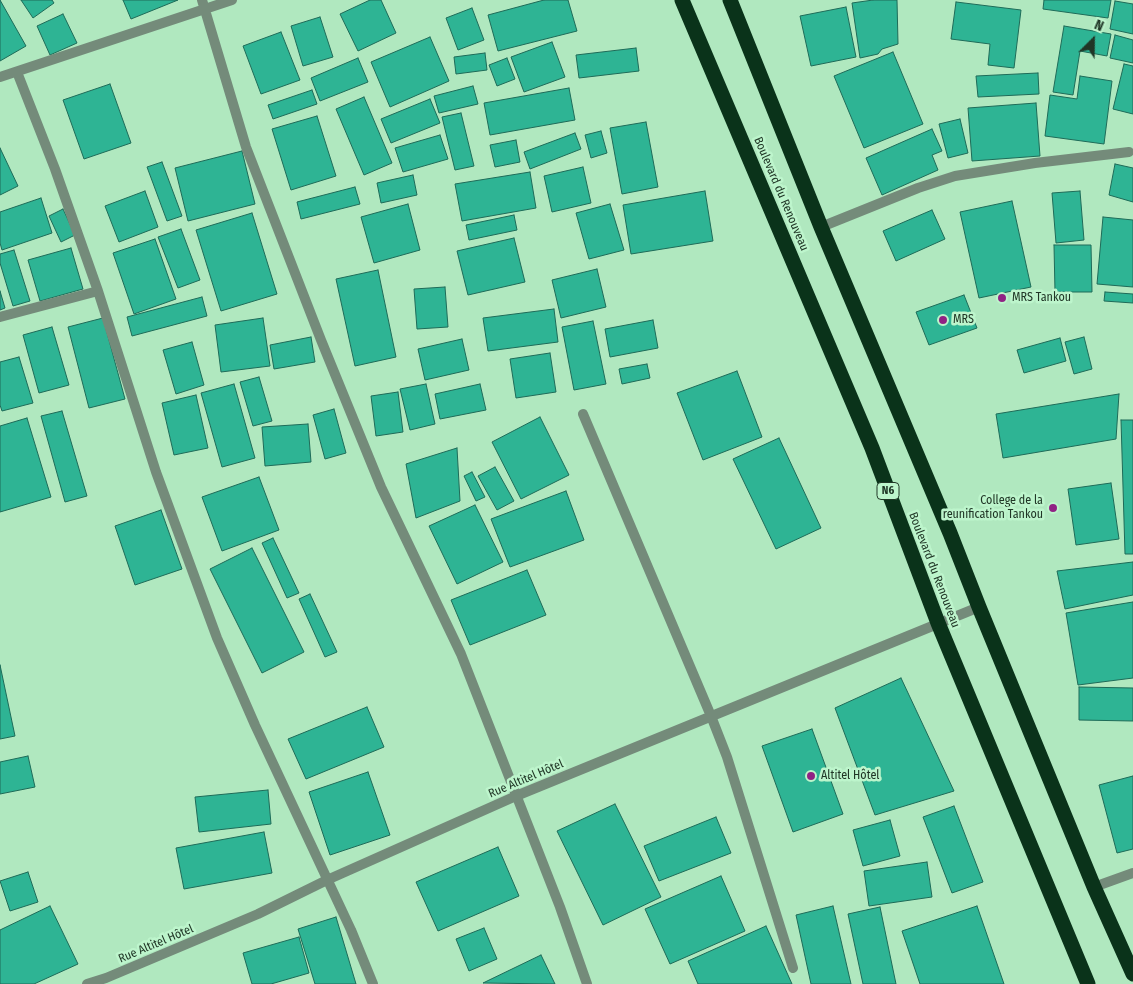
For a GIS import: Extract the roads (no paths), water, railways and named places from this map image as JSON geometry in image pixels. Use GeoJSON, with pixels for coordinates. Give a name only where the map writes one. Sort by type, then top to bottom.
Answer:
{"type":"FeatureCollection","features":[{"type":"Feature","properties":{"kind":"highway","name":"Boulevard du Renouveau"},"geometry":{"type":"LineString","coordinates":[[682,0],[872,448],[938,623],[1088,984]]}},
{"type":"Feature","properties":{"kind":"highway","name":"Boulevard du Renouveau"},"geometry":{"type":"LineString","coordinates":[[730,0],[821,227],[950,533],[1094,887],[1133,974]]}},
{"type":"Feature","properties":{"kind":"street"},"geometry":{"type":"LineString","coordinates":[[0,77],[204,4],[232,0]]}},
{"type":"Feature","properties":{"kind":"street"},"geometry":{"type":"LineString","coordinates":[[204,4],[246,146],[318,331],[381,487],[461,654],[560,907],[587,984]]}},
{"type":"Feature","properties":{"kind":"street"},"geometry":{"type":"LineString","coordinates":[[17,72],[55,169],[98,291],[156,472],[217,638],[255,725],[351,930],[372,984]]}},
{"type":"Feature","properties":{"kind":"street"},"geometry":{"type":"LineString","coordinates":[[821,227],[918,188],[955,176],[1035,162],[1129,152]]}},
{"type":"Feature","properties":{"kind":"street"},"geometry":{"type":"LineString","coordinates":[[0,317],[98,291]]}},
{"type":"Feature","properties":{"kind":"street"},"geometry":{"type":"LineString","coordinates":[[583,414],[712,716],[727,757],[793,968]]}},
{"type":"Feature","properties":{"kind":"street","name":"Rue Altitel Hôtel"},"geometry":{"type":"LineString","coordinates":[[87,984],[106,978],[258,914],[328,880],[516,796],[979,607]]}},
{"type":"Feature","properties":{"kind":"street"},"geometry":{"type":"LineString","coordinates":[[1094,887],[1133,873]]}},
{"type":"Feature","properties":{"kind":"place","name":"MRS Tankou"},"geometry":{"type":"Point","coordinates":[1002,298]}},
{"type":"Feature","properties":{"kind":"place","name":"MRS"},"geometry":{"type":"Point","coordinates":[943,320]}},
{"type":"Feature","properties":{"kind":"place","name":"College de la reunification Tankou"},"geometry":{"type":"Point","coordinates":[1053,508]}},
{"type":"Feature","properties":{"kind":"place","name":"Altitel Hôtel"},"geometry":{"type":"Point","coordinates":[811,776]}}]}
